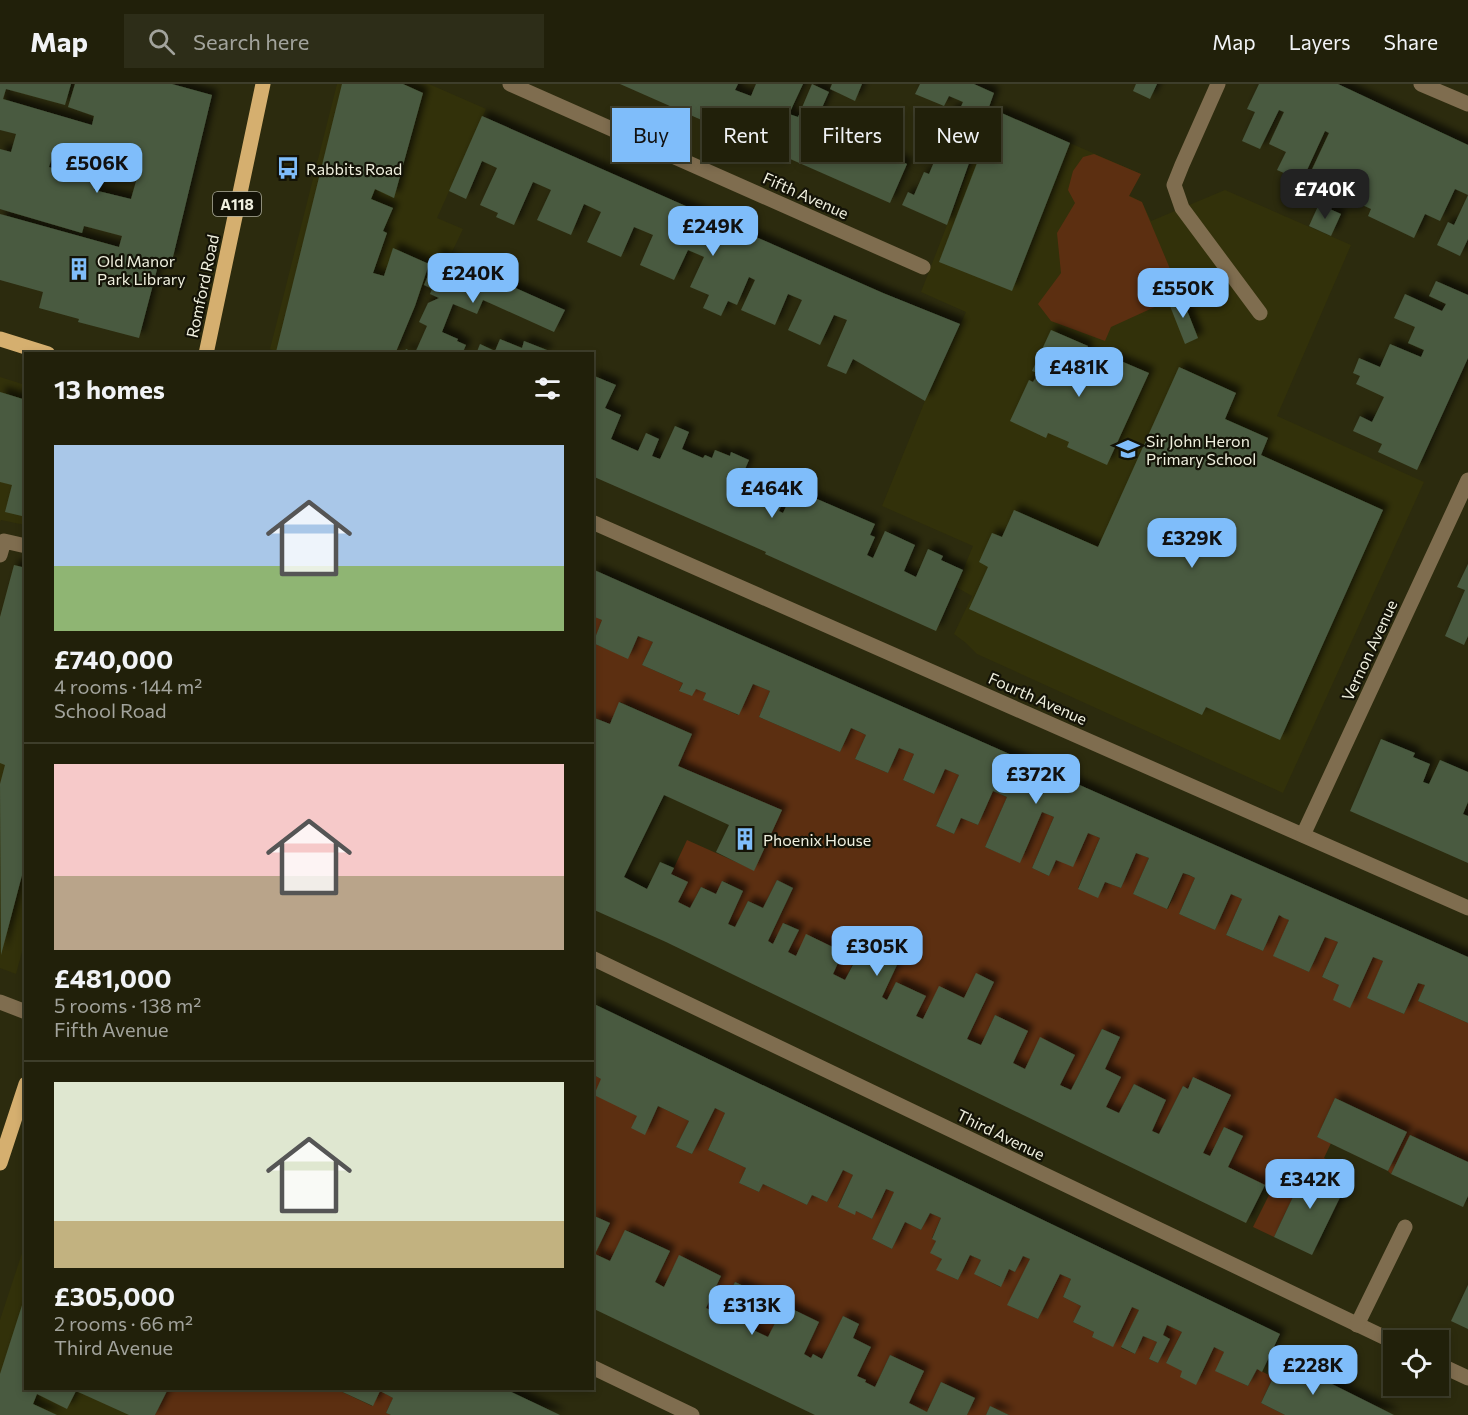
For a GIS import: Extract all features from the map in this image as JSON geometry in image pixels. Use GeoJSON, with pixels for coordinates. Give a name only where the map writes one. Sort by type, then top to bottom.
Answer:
{"type":"FeatureCollection","features":[{"type":"Feature","properties":{"kind":"main road","name":"Romford Road"},"geometry":{"type":"LineString","coordinates":[[206,352],[263,84]]}},
{"type":"Feature","properties":{"kind":"main road"},"geometry":{"type":"LineString","coordinates":[[0,339],[42,352]]}},
{"type":"Feature","properties":{"kind":"main road"},"geometry":{"type":"LineString","coordinates":[[0,1163],[24,1094]]}},
{"type":"Feature","properties":{"kind":"street","name":"Fifth Avenue"},"geometry":{"type":"LineString","coordinates":[[510,84],[923,267]]}},
{"type":"Feature","properties":{"kind":"street"},"geometry":{"type":"LineString","coordinates":[[1218,84],[1174,185],[1182,208],[1260,313]]}},
{"type":"Feature","properties":{"kind":"street"},"geometry":{"type":"LineString","coordinates":[[1421,84],[1468,105]]}},
{"type":"Feature","properties":{"kind":"street","name":"Vernon Avenue"},"geometry":{"type":"LineString","coordinates":[[1303,835],[1467,485]]}},
{"type":"Feature","properties":{"kind":"street","name":"Fourth Avenue"},"geometry":{"type":"LineString","coordinates":[[594,523],[1468,908]]}},
{"type":"Feature","properties":{"kind":"street"},"geometry":{"type":"LineString","coordinates":[[0,555],[4,541],[24,546]]}},
{"type":"Feature","properties":{"kind":"street","name":"Third Avenue"},"geometry":{"type":"LineString","coordinates":[[594,959],[1383,1337]]}},
{"type":"Feature","properties":{"kind":"street"},"geometry":{"type":"LineString","coordinates":[[0,1002],[24,1011]]}},
{"type":"Feature","properties":{"kind":"street"},"geometry":{"type":"LineString","coordinates":[[1358,1325],[1406,1227]]}},
{"type":"Feature","properties":{"kind":"street"},"geometry":{"type":"LineString","coordinates":[[594,1368],[693,1415]]}},
{"type":"Feature","properties":{"kind":"street"},"geometry":{"type":"LineString","coordinates":[[1449,1369],[1468,1378]]}},
{"type":"Feature","properties":{"kind":"shaded area"},"geometry":{"type":"Polygon","coordinates":[[[337,84],[429,84],[486,109],[437,218],[463,229],[449,258],[437,253],[396,352],[277,352],[270,349],[337,84]]]}},
{"type":"Feature","properties":{"kind":"shaded area","name":"Sir John Heron Primary School"},"geometry":{"type":"Polygon","coordinates":[[[1001,113],[1141,174],[1129,195],[1142,202],[1151,221],[1225,190],[1351,245],[1277,416],[1424,482],[1283,793],[977,654],[954,634],[972,596],[956,587],[973,546],[882,506],[925,401],[966,312],[921,292],[971,162],[1001,162],[1001,113]]]}},
{"type":"Feature","properties":{"kind":"shaded area"},"geometry":{"type":"Polygon","coordinates":[[[1094,154],[1141,174],[1129,196],[1142,202],[1181,295],[1111,327],[1105,341],[1051,321],[1038,304],[1061,273],[1057,233],[1075,203],[1068,190],[1073,171],[1083,157],[1094,154]]]}},
{"type":"Feature","properties":{"kind":"shaded area"},"geometry":{"type":"Polygon","coordinates":[[[0,377],[24,385],[24,525],[1,520],[0,522],[0,377]]]}},
{"type":"Feature","properties":{"kind":"shaded area"},"geometry":{"type":"Polygon","coordinates":[[[14,565],[24,568],[24,944],[16,974],[0,968],[0,617],[14,565]]]}},
{"type":"Feature","properties":{"kind":"shaded area"},"geometry":{"type":"Polygon","coordinates":[[[594,616],[602,620],[594,640],[594,616]]]}},
{"type":"Feature","properties":{"kind":"shaded area"},"geometry":{"type":"Polygon","coordinates":[[[638,636],[653,642],[642,665],[683,683],[679,690],[696,689],[706,693],[704,700],[738,715],[753,684],[770,691],[759,717],[840,752],[851,728],[866,735],[855,759],[888,773],[899,748],[914,754],[903,780],[934,794],[945,769],[959,775],[936,826],[954,834],[961,818],[978,825],[993,791],[1007,797],[985,847],[1020,862],[1042,812],[1054,817],[1032,868],[1049,876],[1056,860],[1088,833],[1100,838],[1078,888],[1098,897],[1105,882],[1121,888],[1136,853],[1149,858],[1133,894],[1168,909],[1183,873],[1195,878],[1179,914],[1215,930],[1231,894],[1242,899],[1226,935],[1263,951],[1279,915],[1289,920],[1274,956],[1309,972],[1325,937],[1338,942],[1322,977],[1339,985],[1373,957],[1383,961],[1368,998],[1404,1014],[1418,983],[1425,985],[1418,1001],[1468,1023],[1468,1162],[1410,1135],[1391,1174],[1388,1171],[1407,1132],[1335,1098],[1317,1137],[1331,1143],[1324,1158],[1353,1172],[1347,1183],[1308,1165],[1274,1237],[1253,1227],[1272,1189],[1228,1167],[1243,1136],[1224,1127],[1210,1156],[1203,1153],[1193,1077],[1188,1089],[1183,1086],[1159,1134],[1152,1131],[1166,1100],[1134,1084],[1119,1113],[1106,1107],[1120,1078],[1105,1069],[1120,1037],[1102,1029],[1071,1090],[1060,1085],[1075,1055],[1041,1038],[1025,1069],[1013,1063],[1027,1031],[995,1015],[981,1045],[967,1039],[994,982],[923,1019],[916,1016],[925,996],[896,982],[887,1000],[882,997],[904,950],[883,940],[871,964],[856,957],[845,980],[833,974],[843,952],[796,956],[788,952],[799,930],[784,923],[773,944],[768,941],[793,888],[777,880],[763,908],[748,901],[735,927],[728,924],[743,891],[723,881],[716,894],[701,887],[690,908],[678,902],[687,882],[671,874],[687,840],[754,870],[781,810],[678,766],[692,734],[620,702],[610,724],[594,717],[594,643],[628,658],[638,636]]]}},
{"type":"Feature","properties":{"kind":"shaded area"},"geometry":{"type":"Polygon","coordinates":[[[594,1075],[601,1079],[637,1116],[645,1134],[658,1106],[689,1121],[676,1147],[692,1154],[715,1108],[725,1113],[708,1150],[746,1168],[739,1183],[759,1192],[763,1184],[807,1205],[812,1195],[827,1202],[843,1170],[853,1175],[838,1206],[854,1214],[856,1211],[872,1219],[886,1189],[894,1192],[872,1239],[892,1249],[905,1222],[921,1230],[930,1213],[941,1218],[932,1238],[936,1241],[931,1253],[942,1259],[937,1270],[958,1280],[970,1255],[981,1260],[975,1274],[1000,1287],[1009,1269],[1015,1272],[1023,1256],[1030,1259],[1008,1305],[1038,1319],[1060,1274],[1071,1279],[1063,1297],[1081,1306],[1073,1322],[1094,1332],[1092,1337],[1132,1307],[1139,1310],[1121,1348],[1135,1354],[1143,1336],[1157,1342],[1149,1359],[1158,1363],[1170,1339],[1163,1335],[1167,1325],[1182,1332],[1166,1363],[1214,1347],[1224,1352],[1216,1371],[1248,1386],[1257,1369],[1273,1377],[1261,1403],[1285,1415],[1009,1415],[990,1406],[986,1415],[967,1415],[975,1398],[941,1382],[927,1412],[909,1403],[923,1371],[890,1355],[875,1387],[857,1376],[871,1347],[853,1338],[859,1324],[843,1316],[822,1359],[813,1354],[811,1358],[804,1354],[819,1322],[784,1305],[768,1337],[751,1329],[766,1297],[735,1282],[719,1314],[706,1308],[721,1276],[679,1256],[664,1287],[655,1282],[670,1251],[626,1230],[610,1261],[595,1254],[610,1223],[594,1215],[594,1075]]]}},
{"type":"Feature","properties":{"kind":"shaded area"},"geometry":{"type":"Polygon","coordinates":[[[24,1247],[24,1390],[168,1390],[155,1415],[0,1415],[0,1320],[24,1247]]]}},
{"type":"Feature","properties":{"kind":"shaded area"},"geometry":{"type":"Polygon","coordinates":[[[168,1390],[338,1390],[372,1406],[380,1391],[393,1398],[386,1413],[391,1415],[155,1415],[168,1390]]]}},
{"type":"Feature","properties":{"kind":"building"},"geometry":{"type":"Polygon","coordinates":[[[0,84],[71,84],[65,105],[6,89],[3,99],[92,125],[94,116],[68,107],[75,84],[172,84],[212,95],[172,261],[160,258],[139,338],[78,322],[79,319],[39,308],[43,292],[0,280],[0,214],[119,247],[122,236],[84,226],[82,233],[0,209],[0,149],[11,152],[16,134],[0,130],[0,84]],[[56,145],[49,167],[96,182],[94,190],[131,199],[136,181],[98,171],[101,158],[56,145]]]}},
{"type":"Feature","properties":{"kind":"building"},"geometry":{"type":"Polygon","coordinates":[[[342,84],[403,84],[423,93],[394,198],[375,189],[371,199],[393,208],[383,231],[387,233],[373,273],[384,276],[393,248],[429,264],[396,352],[276,352],[342,84]]]}},
{"type":"Feature","properties":{"kind":"building"},"geometry":{"type":"Polygon","coordinates":[[[620,84],[738,84],[735,90],[751,96],[756,84],[803,84],[789,114],[789,108],[702,108],[702,120],[690,115],[690,108],[674,108],[620,84]]]}},
{"type":"Feature","properties":{"kind":"building"},"geometry":{"type":"Polygon","coordinates":[[[812,84],[829,92],[822,108],[802,108],[812,84]]]}},
{"type":"Feature","properties":{"kind":"building"},"geometry":{"type":"Polygon","coordinates":[[[832,84],[862,84],[855,101],[830,89],[832,84]]]}},
{"type":"Feature","properties":{"kind":"building"},"geometry":{"type":"Polygon","coordinates":[[[920,84],[974,84],[994,93],[989,108],[960,108],[963,102],[949,96],[944,106],[915,94],[920,84]]]}},
{"type":"Feature","properties":{"kind":"building"},"geometry":{"type":"Polygon","coordinates":[[[1136,84],[1157,84],[1150,99],[1133,91],[1136,84]]]}},
{"type":"Feature","properties":{"kind":"building"},"geometry":{"type":"Polygon","coordinates":[[[1259,84],[1338,84],[1468,145],[1468,195],[1455,189],[1440,221],[1425,214],[1414,238],[1368,216],[1371,209],[1307,180],[1329,133],[1325,131],[1302,181],[1277,170],[1286,152],[1269,144],[1284,112],[1279,110],[1260,149],[1242,141],[1255,112],[1247,109],[1259,84]]]}},
{"type":"Feature","properties":{"kind":"building"},"geometry":{"type":"Polygon","coordinates":[[[801,110],[801,162],[902,162],[907,164],[890,203],[789,158],[789,114],[798,117],[801,110]]]}},
{"type":"Feature","properties":{"kind":"building"},"geometry":{"type":"Polygon","coordinates":[[[1001,113],[1070,143],[1012,291],[939,262],[977,162],[1001,162],[1001,113]]]}},
{"type":"Feature","properties":{"kind":"building"},"geometry":{"type":"Polygon","coordinates":[[[482,116],[883,293],[960,324],[925,401],[853,359],[846,374],[827,366],[847,320],[834,315],[820,345],[788,330],[802,300],[788,294],[775,325],[741,310],[755,280],[749,277],[737,305],[728,301],[721,316],[703,308],[709,295],[690,287],[704,257],[688,250],[674,280],[640,265],[653,235],[634,227],[621,257],[587,242],[601,212],[584,204],[571,235],[537,220],[551,190],[533,182],[514,225],[496,217],[498,213],[480,205],[497,168],[482,161],[466,199],[449,191],[482,116]]]}},
{"type":"Feature","properties":{"kind":"building"},"geometry":{"type":"Polygon","coordinates":[[[934,162],[969,162],[947,225],[902,205],[908,192],[914,195],[924,172],[929,174],[934,162]]]}},
{"type":"Feature","properties":{"kind":"building"},"geometry":{"type":"Polygon","coordinates":[[[1468,195],[1468,239],[1460,256],[1437,245],[1448,222],[1454,225],[1468,195]]]}},
{"type":"Feature","properties":{"kind":"building"},"geometry":{"type":"Polygon","coordinates":[[[1319,204],[1341,214],[1331,236],[1309,226],[1319,204]]]}},
{"type":"Feature","properties":{"kind":"building"},"geometry":{"type":"Polygon","coordinates":[[[437,253],[565,310],[554,332],[483,300],[477,314],[453,304],[442,332],[466,345],[463,352],[415,352],[427,326],[419,322],[428,303],[439,298],[430,294],[432,289],[424,285],[437,253]]]}},
{"type":"Feature","properties":{"kind":"building"},"geometry":{"type":"Polygon","coordinates":[[[1436,281],[1468,295],[1468,358],[1417,470],[1378,452],[1382,444],[1353,431],[1360,416],[1372,422],[1384,397],[1356,384],[1360,376],[1353,373],[1359,358],[1380,367],[1390,344],[1421,357],[1424,350],[1408,343],[1415,327],[1394,318],[1405,294],[1442,311],[1446,304],[1429,296],[1436,281]]]}},
{"type":"Feature","properties":{"kind":"building"},"geometry":{"type":"Polygon","coordinates":[[[1181,295],[1198,338],[1185,344],[1168,301],[1181,295]]]}},
{"type":"Feature","properties":{"kind":"building"},"geometry":{"type":"Polygon","coordinates":[[[1051,330],[1088,346],[1085,352],[1106,362],[1109,356],[1149,373],[1107,465],[1067,447],[1069,442],[1048,433],[1046,438],[1010,421],[1029,380],[1033,382],[1038,373],[1032,371],[1051,330]]]}},
{"type":"Feature","properties":{"kind":"building"},"geometry":{"type":"Polygon","coordinates":[[[500,339],[522,348],[524,341],[547,350],[546,352],[477,352],[480,344],[495,351],[500,339]]]}},
{"type":"Feature","properties":{"kind":"building"},"geometry":{"type":"Polygon","coordinates":[[[1179,367],[1236,393],[1225,419],[1268,438],[1261,455],[1383,510],[1280,740],[1206,707],[1202,715],[969,609],[988,567],[979,562],[992,533],[1002,537],[1014,510],[1098,547],[1179,367]]]}},
{"type":"Feature","properties":{"kind":"building"},"geometry":{"type":"Polygon","coordinates":[[[594,376],[616,385],[605,408],[621,415],[611,439],[638,451],[646,433],[659,439],[652,456],[660,459],[675,426],[689,432],[682,449],[703,458],[705,455],[712,458],[715,450],[730,456],[731,452],[749,460],[735,492],[747,497],[755,479],[787,493],[779,511],[783,513],[794,489],[875,524],[870,535],[875,537],[867,555],[873,558],[885,531],[915,545],[904,571],[916,577],[928,549],[943,556],[941,560],[963,570],[936,631],[765,554],[766,552],[594,477],[594,376]]]}},
{"type":"Feature","properties":{"kind":"building"},"geometry":{"type":"Polygon","coordinates":[[[0,392],[24,399],[24,517],[5,512],[12,485],[0,482],[0,392]]]}},
{"type":"Feature","properties":{"kind":"building"},"geometry":{"type":"Polygon","coordinates":[[[1468,564],[1468,636],[1464,645],[1445,636],[1465,590],[1457,587],[1468,564]]]}},
{"type":"Feature","properties":{"kind":"building"},"geometry":{"type":"Polygon","coordinates":[[[14,565],[24,568],[24,868],[1,955],[0,784],[5,765],[0,763],[0,617],[14,565]]]}},
{"type":"Feature","properties":{"kind":"building"},"geometry":{"type":"Polygon","coordinates":[[[594,570],[1468,957],[1468,1023],[1418,1001],[1425,985],[1418,983],[1404,1014],[1367,998],[1383,961],[1373,957],[1350,1008],[1333,1000],[1339,985],[1322,977],[1338,942],[1325,937],[1309,972],[1273,956],[1289,920],[1279,915],[1263,951],[1226,935],[1242,899],[1231,894],[1215,930],[1179,914],[1195,878],[1189,875],[1183,873],[1167,909],[1133,894],[1149,858],[1136,853],[1121,888],[1105,882],[1098,898],[1078,889],[1100,838],[1088,833],[1073,867],[1056,860],[1049,876],[1032,868],[1054,817],[1042,812],[1020,863],[985,847],[1007,797],[993,791],[978,825],[961,818],[954,834],[936,826],[959,775],[945,769],[934,794],[903,780],[914,754],[899,748],[888,773],[855,759],[866,735],[851,728],[840,752],[759,717],[770,691],[753,684],[739,715],[703,700],[706,693],[696,689],[692,696],[679,691],[683,683],[642,665],[653,642],[638,636],[628,659],[594,643],[602,620],[594,617],[594,570]]]}},
{"type":"Feature","properties":{"kind":"building"},"geometry":{"type":"Polygon","coordinates":[[[619,702],[692,734],[678,766],[782,810],[754,871],[716,852],[729,825],[664,795],[624,877],[647,889],[660,862],[674,868],[671,874],[688,882],[678,902],[690,908],[701,887],[716,894],[722,881],[743,891],[728,924],[735,927],[748,901],[763,908],[777,880],[793,888],[768,941],[773,944],[783,923],[799,930],[788,952],[796,956],[806,934],[843,952],[833,974],[845,980],[857,957],[871,964],[883,940],[904,950],[882,997],[887,1000],[896,982],[926,996],[916,1016],[923,1019],[939,986],[964,998],[976,973],[994,982],[967,1039],[981,1045],[995,1015],[1028,1031],[1013,1063],[1025,1069],[1040,1037],[1075,1055],[1060,1085],[1071,1090],[1102,1029],[1120,1037],[1105,1069],[1121,1077],[1106,1107],[1119,1113],[1134,1084],[1166,1100],[1152,1131],[1159,1134],[1183,1086],[1188,1089],[1193,1077],[1231,1095],[1203,1153],[1210,1156],[1224,1127],[1243,1136],[1228,1167],[1265,1185],[1246,1223],[666,942],[594,910],[594,718],[610,724],[619,702]]]}},
{"type":"Feature","properties":{"kind":"building"},"geometry":{"type":"Polygon","coordinates":[[[1381,739],[1415,753],[1413,757],[1430,764],[1423,782],[1429,784],[1440,760],[1468,772],[1468,802],[1463,814],[1468,816],[1468,863],[1350,811],[1381,739]]]}},
{"type":"Feature","properties":{"kind":"building"},"geometry":{"type":"Polygon","coordinates":[[[594,1004],[1280,1334],[1262,1372],[1257,1369],[1248,1386],[1215,1371],[1224,1352],[1214,1347],[1196,1385],[1180,1377],[1182,1371],[1166,1363],[1182,1332],[1167,1325],[1163,1335],[1170,1339],[1158,1363],[1149,1359],[1157,1342],[1143,1336],[1135,1354],[1121,1347],[1139,1310],[1132,1307],[1113,1347],[1092,1337],[1094,1332],[1073,1322],[1081,1306],[1063,1297],[1071,1279],[1060,1274],[1038,1319],[1007,1305],[1030,1259],[1023,1256],[1015,1272],[1009,1269],[1001,1287],[974,1274],[981,1260],[970,1255],[958,1280],[936,1270],[942,1259],[930,1253],[936,1241],[932,1239],[941,1218],[930,1213],[921,1230],[905,1222],[892,1249],[872,1239],[894,1192],[886,1189],[872,1219],[856,1211],[855,1215],[838,1207],[853,1175],[843,1170],[827,1202],[812,1195],[807,1205],[763,1184],[759,1192],[739,1183],[746,1168],[708,1150],[725,1113],[715,1108],[692,1154],[676,1147],[689,1121],[658,1106],[645,1135],[631,1128],[637,1116],[594,1095],[601,1079],[594,1075],[594,1004]]]}},
{"type":"Feature","properties":{"kind":"building"},"geometry":{"type":"Polygon","coordinates":[[[1335,1098],[1407,1132],[1388,1171],[1317,1137],[1335,1098]]]}},
{"type":"Feature","properties":{"kind":"building"},"geometry":{"type":"Polygon","coordinates":[[[1410,1135],[1468,1162],[1468,1196],[1463,1207],[1391,1174],[1410,1135]]]}},
{"type":"Feature","properties":{"kind":"building"},"geometry":{"type":"Polygon","coordinates":[[[1308,1165],[1347,1183],[1312,1255],[1274,1237],[1308,1165]]]}},
{"type":"Feature","properties":{"kind":"building"},"geometry":{"type":"Polygon","coordinates":[[[594,1216],[610,1223],[595,1254],[610,1261],[625,1230],[670,1251],[655,1282],[664,1287],[679,1255],[721,1276],[706,1308],[719,1314],[735,1282],[767,1297],[751,1329],[768,1337],[784,1305],[819,1322],[804,1354],[811,1358],[813,1354],[822,1359],[843,1316],[859,1324],[853,1338],[871,1347],[857,1376],[866,1380],[865,1382],[875,1387],[890,1355],[924,1371],[909,1403],[927,1412],[941,1382],[975,1398],[967,1415],[815,1415],[594,1309],[594,1216]]]}},
{"type":"Feature","properties":{"kind":"building"},"geometry":{"type":"Polygon","coordinates":[[[1468,1285],[1468,1329],[1451,1321],[1468,1285]]]}},
{"type":"Feature","properties":{"kind":"building"},"geometry":{"type":"Polygon","coordinates":[[[24,1299],[24,1390],[168,1390],[155,1415],[129,1415],[76,1391],[67,1409],[37,1394],[33,1404],[57,1415],[0,1415],[0,1374],[24,1299]]]}},
{"type":"Feature","properties":{"kind":"building"},"geometry":{"type":"Polygon","coordinates":[[[1282,1359],[1394,1415],[1285,1415],[1261,1403],[1282,1359]]]}},
{"type":"Feature","properties":{"kind":"building"},"geometry":{"type":"Polygon","coordinates":[[[338,1390],[507,1390],[560,1415],[391,1415],[386,1413],[393,1398],[380,1391],[373,1406],[338,1390]]]}},
{"type":"Feature","properties":{"kind":"building"},"geometry":{"type":"Polygon","coordinates":[[[990,1406],[1009,1415],[986,1415],[990,1406]]]}},
{"type":"Feature","properties":{"kind":"place","name":"Rabbits Road"},"geometry":{"type":"Point","coordinates":[288,168]}},
{"type":"Feature","properties":{"kind":"place","name":"Old Manor Park Library"},"geometry":{"type":"Point","coordinates":[79,269]}},
{"type":"Feature","properties":{"kind":"place","name":"Sir John Heron Primary School"},"geometry":{"type":"Point","coordinates":[1128,449]}},
{"type":"Feature","properties":{"kind":"place","name":"Phoenix House"},"geometry":{"type":"Point","coordinates":[745,839]}}]}
